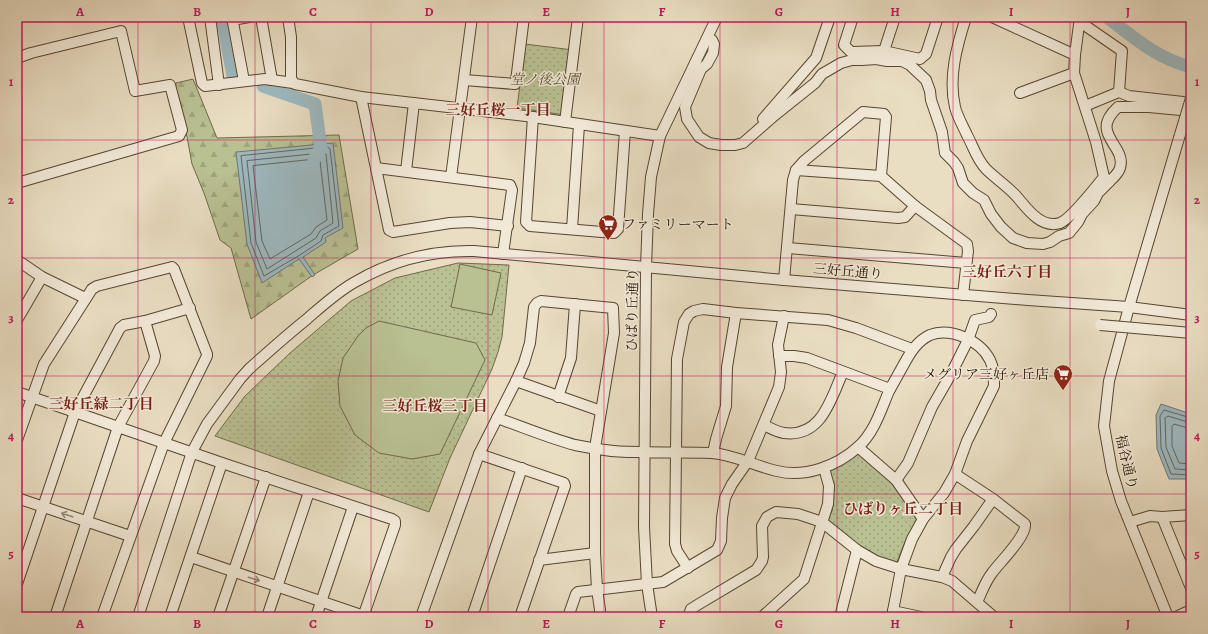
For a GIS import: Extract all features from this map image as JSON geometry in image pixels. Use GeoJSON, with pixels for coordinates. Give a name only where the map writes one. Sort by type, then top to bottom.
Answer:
{"type":"FeatureCollection","features":[{"type":"Feature","properties":{"kind":"street"},"geometry":{"type":"LineString","coordinates":[[188,17],[202,83],[205,86],[244,81],[272,80],[361,97],[533,117],[660,136]]}},
{"type":"Feature","properties":{"kind":"street"},"geometry":{"type":"LineString","coordinates":[[210,17],[219,85]]}},
{"type":"Feature","properties":{"kind":"street"},"geometry":{"type":"LineString","coordinates":[[244,81],[232,19],[249,17]]}},
{"type":"Feature","properties":{"kind":"street"},"geometry":{"type":"LineString","coordinates":[[261,17],[272,80]]}},
{"type":"Feature","properties":{"kind":"street"},"geometry":{"type":"LineString","coordinates":[[288,17],[292,53],[291,79],[293,83]]}},
{"type":"Feature","properties":{"kind":"street"},"geometry":{"type":"LineString","coordinates":[[451,177],[472,17]]}},
{"type":"Feature","properties":{"kind":"street"},"geometry":{"type":"LineString","coordinates":[[464,80],[515,84],[524,17]]}},
{"type":"Feature","properties":{"kind":"street"},"geometry":{"type":"LineString","coordinates":[[565,122],[578,17]]}},
{"type":"Feature","properties":{"kind":"street","name":"ひばり丘通り"},"geometry":{"type":"LineString","coordinates":[[652,617],[647,584],[644,527],[646,267],[651,177],[660,136],[717,17]]}},
{"type":"Feature","properties":{"kind":"street"},"geometry":{"type":"LineString","coordinates":[[753,129],[816,58],[830,17]]}},
{"type":"Feature","properties":{"kind":"street"},"geometry":{"type":"LineString","coordinates":[[853,17],[844,45],[851,52],[884,51],[920,59],[926,54],[938,17]]}},
{"type":"Feature","properties":{"kind":"street"},"geometry":{"type":"LineString","coordinates":[[884,51],[895,17]]}},
{"type":"Feature","properties":{"kind":"street"},"geometry":{"type":"LineString","coordinates":[[966,17],[956,50],[953,76],[955,108],[974,150],[986,169],[1013,192],[1039,220],[1050,224],[1059,223],[1066,219],[1106,180],[1117,174],[1120,169],[1120,157],[1108,134],[1106,126],[1109,114],[1118,107],[1149,107],[1191,111]]}},
{"type":"Feature","properties":{"kind":"street"},"geometry":{"type":"LineString","coordinates":[[992,17],[1075,55]]}},
{"type":"Feature","properties":{"kind":"street"},"geometry":{"type":"LineString","coordinates":[[712,40],[714,44],[713,53],[707,64],[701,69],[685,107],[687,119],[699,137],[709,143],[721,145],[735,145],[743,143],[815,83],[822,74],[841,63],[852,60],[876,59],[902,61],[910,65],[915,72],[926,80],[942,132],[946,153],[958,168],[963,184],[973,194],[984,200],[991,214],[1001,227],[1013,238],[1027,243],[1043,244],[1069,233],[1078,222],[1082,214],[1094,201],[1106,180],[1096,142],[1074,73],[1080,20],[1122,51],[1119,92]]}},
{"type":"Feature","properties":{"kind":"street"},"geometry":{"type":"LineString","coordinates":[[17,58],[31,53],[121,31],[135,91],[170,85],[182,130],[179,136],[17,183]]}},
{"type":"Feature","properties":{"kind":"street"},"geometry":{"type":"LineString","coordinates":[[1020,93],[1074,73]]}},
{"type":"Feature","properties":{"kind":"street"},"geometry":{"type":"LineString","coordinates":[[1085,106],[1119,92],[1129,96],[1187,100]]}},
{"type":"Feature","properties":{"kind":"street"},"geometry":{"type":"LineString","coordinates":[[361,97],[388,229],[390,231],[393,232],[450,222],[470,222],[508,226]]}},
{"type":"Feature","properties":{"kind":"street","name":"福谷通り"},"geometry":{"type":"LineString","coordinates":[[1168,617],[1121,501],[1112,471],[1104,426],[1109,381],[1129,307],[1179,138],[1187,100]]}},
{"type":"Feature","properties":{"kind":"street"},"geometry":{"type":"LineString","coordinates":[[406,171],[414,103]]}},
{"type":"Feature","properties":{"kind":"street"},"geometry":{"type":"LineString","coordinates":[[784,280],[793,180],[796,170],[804,161],[863,112],[884,114],[886,117],[881,176]]}},
{"type":"Feature","properties":{"kind":"street"},"geometry":{"type":"LineString","coordinates":[[533,117],[526,222],[530,226],[614,233],[617,232],[625,131]]}},
{"type":"Feature","properties":{"kind":"street"},"geometry":{"type":"LineString","coordinates":[[572,229],[579,125]]}},
{"type":"Feature","properties":{"kind":"street"},"geometry":{"type":"LineString","coordinates":[[376,168],[510,185],[512,190],[503,254]]}},
{"type":"Feature","properties":{"kind":"street"},"geometry":{"type":"LineString","coordinates":[[796,170],[881,176],[915,206],[967,244],[968,252],[963,295]]}},
{"type":"Feature","properties":{"kind":"street"},"geometry":{"type":"LineString","coordinates":[[791,209],[898,218],[905,217],[915,206]]}},
{"type":"Feature","properties":{"kind":"street"},"geometry":{"type":"LineString","coordinates":[[788,248],[966,263]]}},
{"type":"Feature","properties":{"kind":"street","name":"三好丘通り"},"geometry":{"type":"LineString","coordinates":[[138,617],[192,452],[206,424],[240,379],[328,301],[350,284],[392,265],[425,255],[464,251],[503,254],[784,280],[1129,307],[1191,315]]}},
{"type":"Feature","properties":{"kind":"street"},"geometry":{"type":"LineString","coordinates":[[17,260],[42,276],[85,298]]}},
{"type":"Feature","properties":{"kind":"street"},"geometry":{"type":"LineString","coordinates":[[17,440],[31,397],[44,364],[85,298],[94,287],[172,267],[190,308],[207,356],[164,443],[102,617]]}},
{"type":"Feature","properties":{"kind":"street"},"geometry":{"type":"LineString","coordinates":[[17,320],[42,276]]}},
{"type":"Feature","properties":{"kind":"street"},"geometry":{"type":"LineString","coordinates":[[421,617],[479,454],[524,363],[530,343],[535,305],[541,301],[613,308],[614,333],[595,448],[595,553],[597,589],[601,617]]}},
{"type":"Feature","properties":{"kind":"street"},"geometry":{"type":"LineString","coordinates":[[558,397],[571,358],[574,304]]}},
{"type":"Feature","properties":{"kind":"street"},"geometry":{"type":"LineString","coordinates":[[17,584],[76,412],[120,328],[190,308]]}},
{"type":"Feature","properties":{"kind":"street"},"geometry":{"type":"LineString","coordinates":[[688,568],[675,548],[677,358],[684,322],[689,314],[698,310],[828,320],[856,328],[912,349]]}},
{"type":"Feature","properties":{"kind":"street"},"geometry":{"type":"LineString","coordinates":[[713,453],[726,406],[727,367],[736,313]]}},
{"type":"Feature","properties":{"kind":"street"},"geometry":{"type":"LineString","coordinates":[[896,480],[908,463],[932,407],[968,340],[975,320],[989,317],[991,314]]}},
{"type":"Feature","properties":{"kind":"street"},"geometry":{"type":"LineString","coordinates":[[568,617],[578,592],[663,582],[714,553],[721,541],[725,498],[732,484],[748,461],[779,387],[781,372],[778,345],[784,316]]}},
{"type":"Feature","properties":{"kind":"street"},"geometry":{"type":"LineString","coordinates":[[54,617],[118,427],[154,361],[155,356],[145,321]]}},
{"type":"Feature","properties":{"kind":"street"},"geometry":{"type":"LineString","coordinates":[[1100,325],[1191,333]]}},
{"type":"Feature","properties":{"kind":"street"},"geometry":{"type":"LineString","coordinates":[[497,418],[569,443],[595,448],[621,452],[713,453],[731,456],[776,471],[799,473],[824,468],[846,456],[858,447],[871,430],[890,389],[912,349],[924,338],[937,333],[946,332],[968,340],[984,352],[990,360],[993,369],[994,386],[967,441],[955,474],[944,493],[923,519],[912,539],[901,569],[893,614],[921,617]]}},
{"type":"Feature","properties":{"kind":"street"},"geometry":{"type":"LineString","coordinates":[[779,356],[800,357],[890,389]]}},
{"type":"Feature","properties":{"kind":"street"},"geometry":{"type":"LineString","coordinates":[[764,425],[784,433],[798,432],[812,427],[824,414],[843,372]]}},
{"type":"Feature","properties":{"kind":"street"},"geometry":{"type":"LineString","coordinates":[[516,381],[558,397],[602,411]]}},
{"type":"Feature","properties":{"kind":"street"},"geometry":{"type":"LineString","coordinates":[[17,392],[222,463],[392,519],[395,521],[396,525],[364,616],[191,557]]}},
{"type":"Feature","properties":{"kind":"street"},"geometry":{"type":"LineString","coordinates":[[858,447],[896,480],[923,519]]}},
{"type":"Feature","properties":{"kind":"street"},"geometry":{"type":"LineString","coordinates":[[479,454],[564,483],[520,617]]}},
{"type":"Feature","properties":{"kind":"street"},"geometry":{"type":"LineString","coordinates":[[170,617],[222,463]]}},
{"type":"Feature","properties":{"kind":"street"},"geometry":{"type":"LineString","coordinates":[[472,617],[522,468]]}},
{"type":"Feature","properties":{"kind":"street"},"geometry":{"type":"LineString","coordinates":[[768,615],[804,579],[828,504],[828,479],[824,468]]}},
{"type":"Feature","properties":{"kind":"street"},"geometry":{"type":"LineString","coordinates":[[955,474],[993,499],[1025,524],[1025,527],[1016,544],[991,574],[977,602]]}},
{"type":"Feature","properties":{"kind":"street"},"geometry":{"type":"LineString","coordinates":[[218,617],[266,477]]}},
{"type":"Feature","properties":{"kind":"street"},"geometry":{"type":"LineString","coordinates":[[267,617],[309,492]]}},
{"type":"Feature","properties":{"kind":"street"},"geometry":{"type":"LineString","coordinates":[[17,498],[130,536]]}},
{"type":"Feature","properties":{"kind":"street"},"geometry":{"type":"LineString","coordinates":[[942,577],[951,556],[993,499]]}},
{"type":"Feature","properties":{"kind":"street"},"geometry":{"type":"LineString","coordinates":[[316,617],[353,507]]}},
{"type":"Feature","properties":{"kind":"street"},"geometry":{"type":"LineString","coordinates":[[688,617],[691,609],[756,570],[763,557],[762,526],[767,517],[771,514],[781,512],[798,514],[822,522],[857,550],[871,558],[901,569],[942,577],[952,581],[994,617]]}},
{"type":"Feature","properties":{"kind":"street"},"geometry":{"type":"LineString","coordinates":[[1130,522],[1150,516],[1162,517],[1191,515]]}},
{"type":"Feature","properties":{"kind":"street"},"geometry":{"type":"LineString","coordinates":[[1162,517],[1191,588]]}},
{"type":"Feature","properties":{"kind":"street"},"geometry":{"type":"LineString","coordinates":[[840,617],[857,550]]}},
{"type":"Feature","properties":{"kind":"street"},"geometry":{"type":"LineString","coordinates":[[539,560],[595,553]]}},
{"type":"Feature","properties":{"kind":"street"},"geometry":{"type":"LineString","coordinates":[[1176,617],[1191,610]]}},
{"type":"Feature","properties":{"kind":"green space","name":"堂ノ後公園"},"geometry":{"type":"Polygon","coordinates":[[[525,44],[573,50],[565,115],[517,108],[525,44]]]}},
{"type":"Feature","properties":{"kind":"green space"},"geometry":{"type":"Polygon","coordinates":[[[193,79],[217,138],[339,135],[358,249],[313,275],[251,319],[231,248],[220,240],[204,193],[192,164],[187,137],[175,94],[176,83],[193,79]]]}},
{"type":"Feature","properties":{"kind":"green space"},"geometry":{"type":"Polygon","coordinates":[[[458,263],[509,265],[502,337],[492,369],[450,458],[429,512],[215,436],[245,396],[290,353],[351,301],[395,278],[458,263]]]}},
{"type":"Feature","properties":{"kind":"green space"},"geometry":{"type":"Polygon","coordinates":[[[460,264],[501,273],[492,315],[451,307],[460,264]]]}},
{"type":"Feature","properties":{"kind":"green space"},"geometry":{"type":"Polygon","coordinates":[[[379,321],[476,343],[485,360],[440,454],[412,459],[379,453],[355,435],[340,406],[338,381],[343,358],[358,336],[366,328],[379,321]]]}},
{"type":"Feature","properties":{"kind":"green space"},"geometry":{"type":"Polygon","coordinates":[[[862,452],[895,484],[918,518],[905,542],[896,564],[868,551],[826,523],[832,511],[833,493],[829,471],[862,452]]]}},
{"type":"Feature","properties":{"kind":"water"},"geometry":{"type":"Polygon","coordinates":[[[333,143],[343,228],[325,238],[326,242],[303,257],[315,275],[312,277],[299,259],[262,283],[247,244],[236,152],[333,143]]]}},
{"type":"Feature","properties":{"kind":"water"},"geometry":{"type":"Polygon","coordinates":[[[1161,404],[1191,414],[1191,479],[1169,479],[1157,449],[1156,415],[1161,404]]]}},
{"type":"Feature","properties":{"kind":"waterway"},"geometry":{"type":"LineString","coordinates":[[222,17],[233,76]]}},
{"type":"Feature","properties":{"kind":"waterway"},"geometry":{"type":"LineString","coordinates":[[1107,17],[1136,40],[1157,53],[1168,59],[1191,67]]}},
{"type":"Feature","properties":{"kind":"waterway"},"geometry":{"type":"LineString","coordinates":[[263,86],[315,104],[321,148],[314,159]]}},
{"type":"Feature","properties":{"kind":"place","name":"ファミリーマート"},"geometry":{"type":"Point","coordinates":[608,241]}},
{"type":"Feature","properties":{"kind":"place","name":"メグリア三好ヶ丘店"},"geometry":{"type":"Point","coordinates":[1063,391]}},
{"type":"Feature","properties":{"kind":"district","name":"三好丘桜一丁目"},"geometry":{"type":"Point","coordinates":[498,110]}},
{"type":"Feature","properties":{"kind":"district","name":"三好丘六丁目"},"geometry":{"type":"Point","coordinates":[1007,272]}},
{"type":"Feature","properties":{"kind":"district","name":"三好丘緑二丁目"},"geometry":{"type":"Point","coordinates":[101,404]}},
{"type":"Feature","properties":{"kind":"district","name":"三好丘桜三丁目"},"geometry":{"type":"Point","coordinates":[435,406]}},
{"type":"Feature","properties":{"kind":"district","name":"ひばりヶ丘二丁目"},"geometry":{"type":"Point","coordinates":[903,509]}}]}
